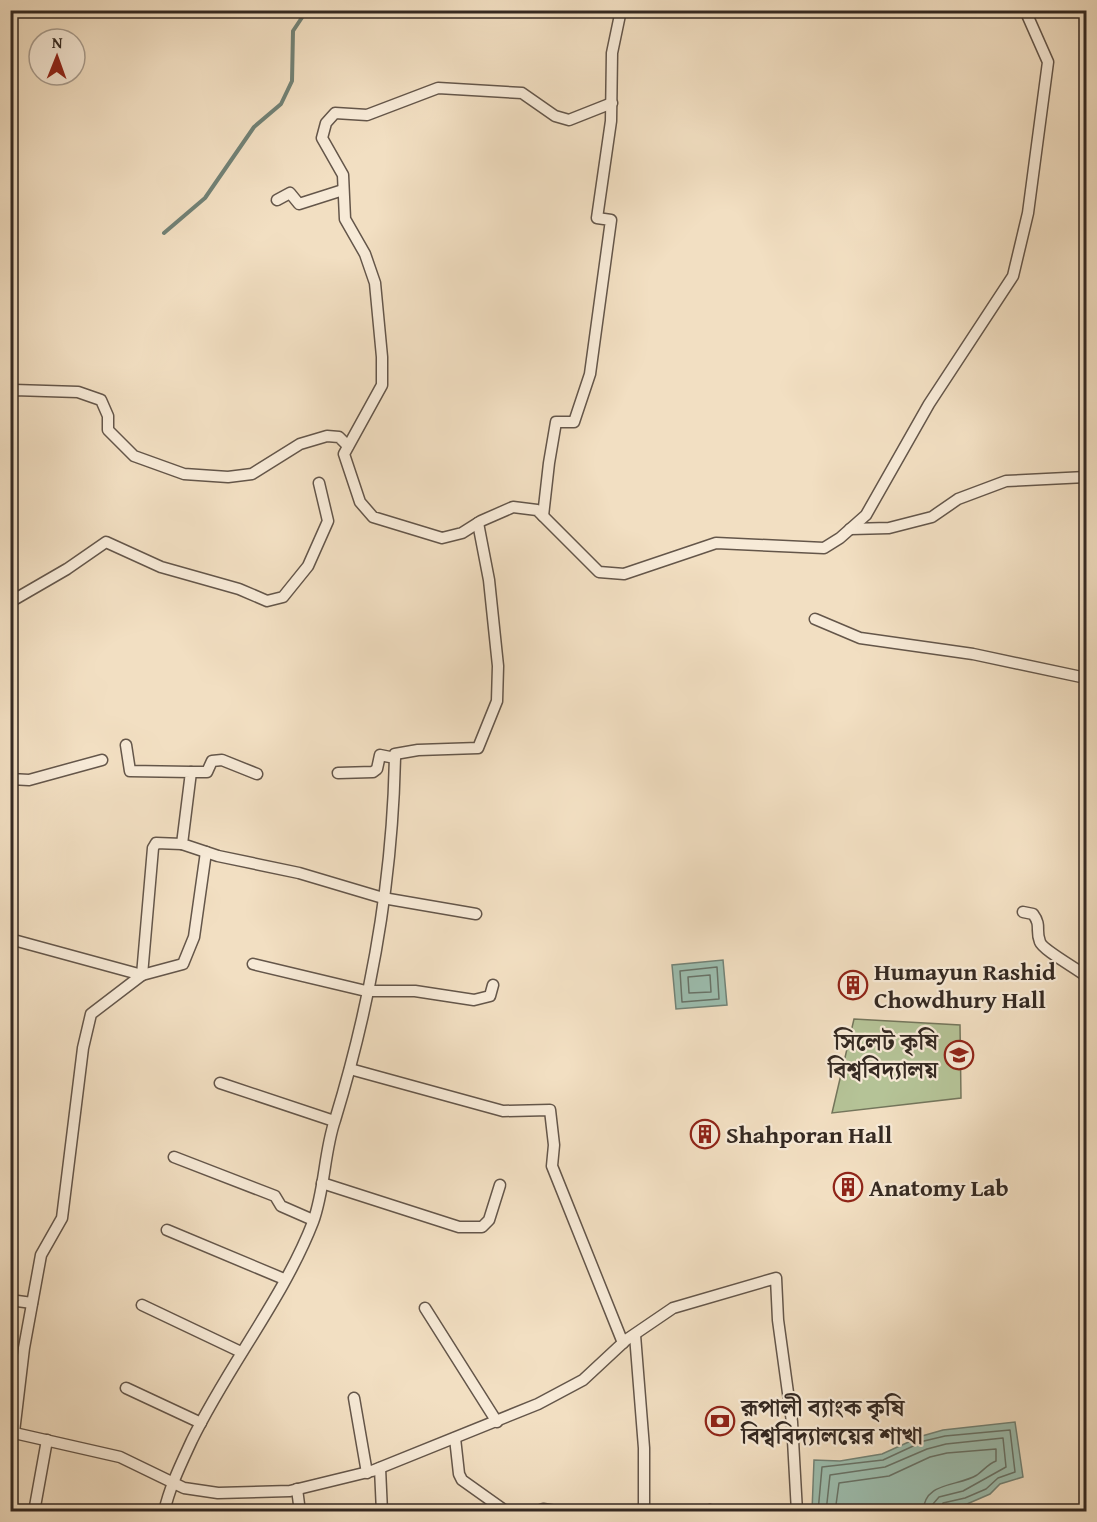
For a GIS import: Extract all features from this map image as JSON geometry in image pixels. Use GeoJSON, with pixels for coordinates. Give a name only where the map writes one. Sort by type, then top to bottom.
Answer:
{"type":"FeatureCollection","features":[{"type":"Feature","properties":{"kind":"street"},"geometry":{"type":"LineString","coordinates":[[543,516],[556,422],[574,422],[590,374],[611,220],[597,218],[612,103],[612,53],[621,10]]}},
{"type":"Feature","properties":{"kind":"street"},"geometry":{"type":"LineString","coordinates":[[612,103],[569,120],[555,116],[522,93],[438,88],[367,115],[335,113],[326,123],[322,138],[343,175],[345,219],[365,254],[375,283],[382,357],[382,385],[344,454],[360,502],[373,517],[442,538],[462,533],[513,507],[537,510],[598,573],[611,575],[637,571],[653,563],[716,543],[824,548],[866,514],[929,404],[1013,276],[1028,213],[1048,62],[1025,10]]}},
{"type":"Feature","properties":{"kind":"street"},"geometry":{"type":"LineString","coordinates":[[277,200],[290,193],[299,204],[343,190]]}},
{"type":"Feature","properties":{"kind":"street"},"geometry":{"type":"LineString","coordinates":[[10,393],[14,390],[78,392],[101,400],[108,416],[108,430],[134,456],[184,474],[228,477],[252,474],[300,444],[327,436],[339,437],[348,446]]}},
{"type":"Feature","properties":{"kind":"street"},"geometry":{"type":"LineString","coordinates":[[850,529],[889,528],[932,517],[958,499],[1006,481],[1086,477]]}},
{"type":"Feature","properties":{"kind":"street"},"geometry":{"type":"LineString","coordinates":[[10,602],[68,569],[106,542],[161,567],[239,589],[267,601],[283,597],[308,566],[328,521],[319,483]]}},
{"type":"Feature","properties":{"kind":"street"},"geometry":{"type":"LineString","coordinates":[[164,1512],[172,1482],[201,1423],[284,1279],[313,1220],[334,1121],[350,1069],[383,898],[390,854],[395,754],[418,750],[478,748],[492,718],[497,701],[498,666],[489,580],[478,523]]}},
{"type":"Feature","properties":{"kind":"street"},"geometry":{"type":"LineString","coordinates":[[816,619],[860,638],[973,654],[1086,678]]}},
{"type":"Feature","properties":{"kind":"street"},"geometry":{"type":"LineString","coordinates":[[126,745],[130,771],[207,772],[212,761],[222,760],[257,774]]}},
{"type":"Feature","properties":{"kind":"street"},"geometry":{"type":"LineString","coordinates":[[338,773],[373,772],[377,769],[380,755],[395,758]]}},
{"type":"Feature","properties":{"kind":"street"},"geometry":{"type":"LineString","coordinates":[[10,779],[29,780],[102,760]]}},
{"type":"Feature","properties":{"kind":"street"},"geometry":{"type":"LineString","coordinates":[[182,844],[191,772]]}},
{"type":"Feature","properties":{"kind":"street"},"geometry":{"type":"LineString","coordinates":[[142,975],[153,848],[156,843],[182,844],[206,852],[299,873],[383,898],[476,914]]}},
{"type":"Feature","properties":{"kind":"street"},"geometry":{"type":"LineString","coordinates":[[206,852],[194,937],[183,964],[142,975],[91,1014],[83,1048],[62,1218],[41,1256],[12,1432],[120,1457],[184,1488],[218,1493],[297,1489],[367,1473],[538,1404],[583,1380],[623,1343],[673,1308],[776,1278],[778,1320],[792,1422],[797,1512]]}},
{"type":"Feature","properties":{"kind":"street"},"geometry":{"type":"LineString","coordinates":[[1023,912],[1033,914],[1039,922],[1039,940],[1045,951],[1061,957],[1086,976]]}},
{"type":"Feature","properties":{"kind":"street"},"geometry":{"type":"LineString","coordinates":[[10,939],[142,975]]}},
{"type":"Feature","properties":{"kind":"street"},"geometry":{"type":"LineString","coordinates":[[253,964],[366,991],[415,991],[474,1000],[490,996],[493,985]]}},
{"type":"Feature","properties":{"kind":"street"},"geometry":{"type":"LineString","coordinates":[[350,1069],[503,1111],[550,1110],[554,1145],[552,1166],[623,1343]]}},
{"type":"Feature","properties":{"kind":"street"},"geometry":{"type":"LineString","coordinates":[[220,1083],[334,1121]]}},
{"type":"Feature","properties":{"kind":"street"},"geometry":{"type":"LineString","coordinates":[[174,1157],[275,1196],[281,1206],[313,1220]]}},
{"type":"Feature","properties":{"kind":"street"},"geometry":{"type":"LineString","coordinates":[[322,1183],[459,1227],[482,1227],[489,1220],[500,1185]]}},
{"type":"Feature","properties":{"kind":"street"},"geometry":{"type":"LineString","coordinates":[[167,1230],[284,1279]]}},
{"type":"Feature","properties":{"kind":"street"},"geometry":{"type":"LineString","coordinates":[[10,1299],[32,1303]]}},
{"type":"Feature","properties":{"kind":"street"},"geometry":{"type":"LineString","coordinates":[[142,1305],[241,1352]]}},
{"type":"Feature","properties":{"kind":"street"},"geometry":{"type":"LineString","coordinates":[[425,1308],[497,1422]]}},
{"type":"Feature","properties":{"kind":"street"},"geometry":{"type":"LineString","coordinates":[[634,1335],[644,1448],[644,1512]]}},
{"type":"Feature","properties":{"kind":"street"},"geometry":{"type":"LineString","coordinates":[[126,1388],[201,1423]]}},
{"type":"Feature","properties":{"kind":"street"},"geometry":{"type":"LineString","coordinates":[[354,1398],[367,1473]]}},
{"type":"Feature","properties":{"kind":"street"},"geometry":{"type":"LineString","coordinates":[[455,1438],[459,1474],[462,1480],[507,1512]]}},
{"type":"Feature","properties":{"kind":"street"},"geometry":{"type":"LineString","coordinates":[[34,1512],[47,1440]]}},
{"type":"Feature","properties":{"kind":"street"},"geometry":{"type":"LineString","coordinates":[[380,1468],[382,1512]]}},
{"type":"Feature","properties":{"kind":"street"},"geometry":{"type":"LineString","coordinates":[[297,1489],[300,1512]]}},
{"type":"Feature","properties":{"kind":"street"},"geometry":{"type":"LineString","coordinates":[[535,1512],[543,1509],[563,1512]]}},
{"type":"Feature","properties":{"kind":"shaded area"},"geometry":{"type":"Polygon","coordinates":[[[854,1019],[960,1025],[961,1098],[832,1113],[854,1019]]]}},
{"type":"Feature","properties":{"kind":"water"},"geometry":{"type":"Polygon","coordinates":[[[723,960],[727,1005],[676,1009],[672,965],[723,960]]]}},
{"type":"Feature","properties":{"kind":"water"},"geometry":{"type":"Polygon","coordinates":[[[1015,1422],[1023,1477],[1000,1484],[990,1494],[967,1504],[934,1511],[812,1511],[814,1460],[840,1461],[882,1454],[922,1436],[943,1430],[1015,1422]]]}},
{"type":"Feature","properties":{"kind":"waterway"},"geometry":{"type":"LineString","coordinates":[[164,233],[205,198],[254,127],[281,104],[292,81],[293,31],[307,10]]}},
{"type":"Feature","properties":{"kind":"place","name":"Humayun Rashid Chowdhury Hall"},"geometry":{"type":"Point","coordinates":[853,985]}},
{"type":"Feature","properties":{"kind":"place","name":"সিলেট কৃষি বিশ্ববিদ্যালয়"},"geometry":{"type":"Point","coordinates":[959,1055]}},
{"type":"Feature","properties":{"kind":"place","name":"Shahporan Hall"},"geometry":{"type":"Point","coordinates":[705,1134]}},
{"type":"Feature","properties":{"kind":"place","name":"Anatomy Lab"},"geometry":{"type":"Point","coordinates":[848,1187]}},
{"type":"Feature","properties":{"kind":"place","name":"রূপালী ব্যাংক কৃষি বিশ্ববিদ্যালয়ের শাখা"},"geometry":{"type":"Point","coordinates":[720,1421]}}]}
